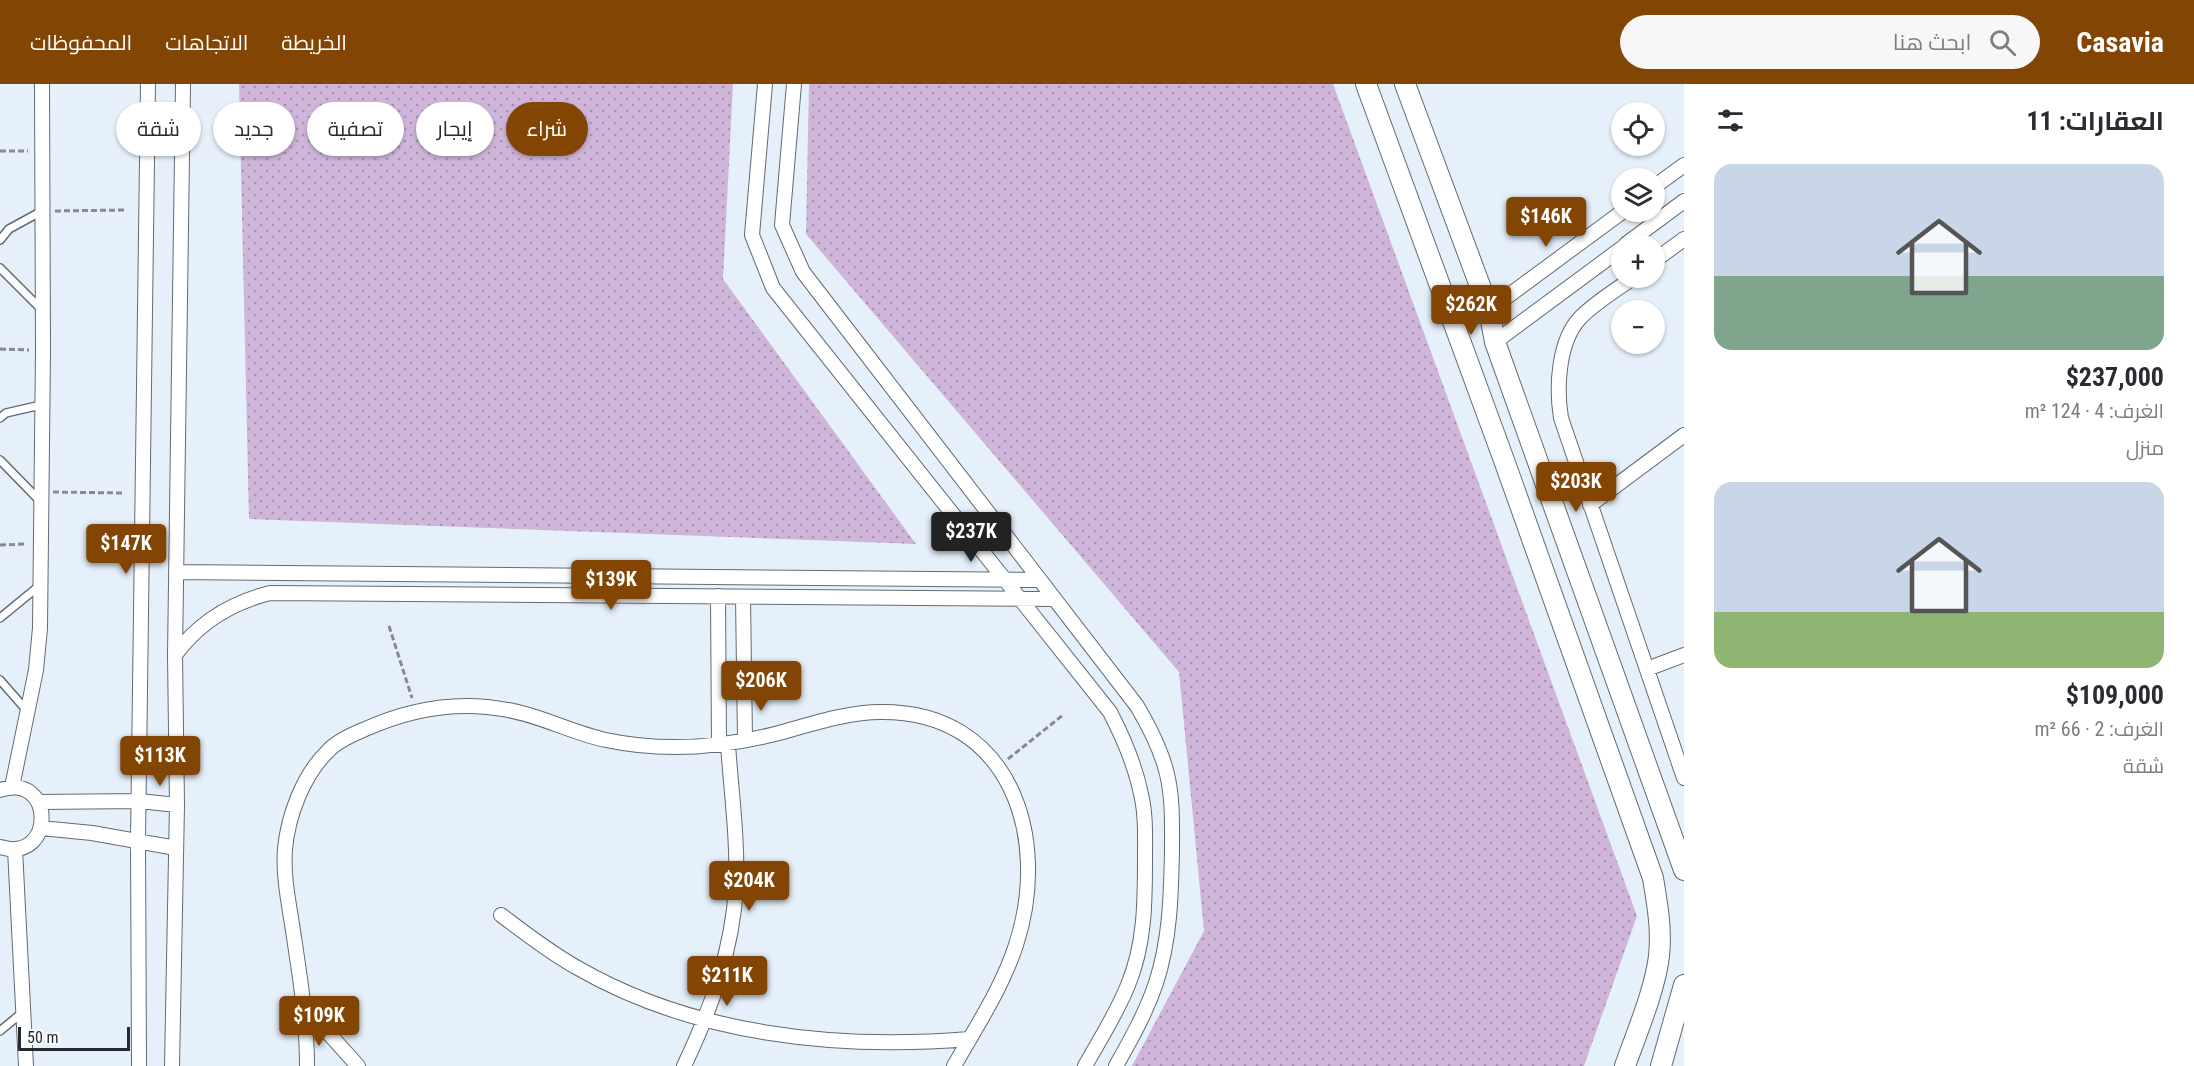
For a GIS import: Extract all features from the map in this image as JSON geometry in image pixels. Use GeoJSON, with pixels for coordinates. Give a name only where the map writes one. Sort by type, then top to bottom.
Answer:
{"type":"FeatureCollection","features":[{"type":"Feature","properties":{"kind":"street"},"geometry":{"type":"LineString","coordinates":[[0,847],[15,849],[32,842],[41,828],[43,819],[39,802],[27,791],[6,789],[28,712],[36,670],[40,628],[43,351],[42,84]]}},
{"type":"Feature","properties":{"kind":"street"},"geometry":{"type":"LineString","coordinates":[[139,1066],[138,840],[148,84]]}},
{"type":"Feature","properties":{"kind":"street"},"geometry":{"type":"LineString","coordinates":[[172,1066],[177,805],[175,656],[183,84]]}},
{"type":"Feature","properties":{"kind":"street"},"geometry":{"type":"LineString","coordinates":[[765,84],[752,235],[773,288],[1110,712],[1129,752],[1139,783],[1145,815],[1144,915],[1136,962],[1119,1006],[1084,1066]]}},
{"type":"Feature","properties":{"kind":"street"},"geometry":{"type":"LineString","coordinates":[[794,84],[782,225],[803,272],[1137,706],[1162,758],[1171,796],[1172,889],[1167,939],[1162,964],[1148,1005],[1116,1066]]}},
{"type":"Feature","properties":{"kind":"street"},"geometry":{"type":"LineString","coordinates":[[1366,84],[1653,878],[1660,918],[1659,956],[1626,1066]]}},
{"type":"Feature","properties":{"kind":"street"},"geometry":{"type":"LineString","coordinates":[[1405,84],[1489,310],[1495,342],[1684,870]]}},
{"type":"Feature","properties":{"kind":"street"},"geometry":{"type":"LineString","coordinates":[[1665,179],[1684,165]]}},
{"type":"Feature","properties":{"kind":"street"},"geometry":{"type":"LineString","coordinates":[[1639,234],[1684,201]]}},
{"type":"Feature","properties":{"kind":"street"},"geometry":{"type":"LineString","coordinates":[[1489,310],[1611,220]]}},
{"type":"Feature","properties":{"kind":"street"},"geometry":{"type":"LineString","coordinates":[[1665,253],[1684,239]]}},
{"type":"Feature","properties":{"kind":"street"},"geometry":{"type":"LineString","coordinates":[[1468,362],[1611,256]]}},
{"type":"Feature","properties":{"kind":"street"},"geometry":{"type":"LineString","coordinates":[[1619,288],[1580,317],[1568,340],[1560,364],[1558,394],[1561,418],[1684,778]]}},
{"type":"Feature","properties":{"kind":"street"},"geometry":{"type":"LineString","coordinates":[[1590,505],[1684,435]]}},
{"type":"Feature","properties":{"kind":"street"},"geometry":{"type":"LineString","coordinates":[[177,572],[1039,580]]}},
{"type":"Feature","properties":{"kind":"street"},"geometry":{"type":"LineString","coordinates":[[175,656],[193,634],[214,615],[241,601],[270,593],[1053,599]]}},
{"type":"Feature","properties":{"kind":"street"},"geometry":{"type":"LineString","coordinates":[[684,1066],[717,987],[726,954],[736,888],[736,854],[723,744],[718,596]]}},
{"type":"Feature","properties":{"kind":"street"},"geometry":{"type":"LineString","coordinates":[[742,597],[745,740]]}},
{"type":"Feature","properties":{"kind":"street"},"geometry":{"type":"LineString","coordinates":[[1647,669],[1684,655]]}},
{"type":"Feature","properties":{"kind":"street"},"geometry":{"type":"LineString","coordinates":[[307,1066],[304,1006],[285,877],[285,849],[290,822],[299,796],[312,772],[328,750],[354,733],[415,710],[445,706],[476,706],[518,712],[539,717],[568,730],[624,743],[681,747],[745,740],[876,711],[921,716],[942,723],[962,734],[999,766],[1010,785],[1024,826],[1029,871],[1028,895],[1009,966],[999,988],[954,1066]]}},
{"type":"Feature","properties":{"kind":"street"},"geometry":{"type":"LineString","coordinates":[[39,802],[139,801],[177,805]]}},
{"type":"Feature","properties":{"kind":"street"},"geometry":{"type":"LineString","coordinates":[[41,828],[92,833],[176,848]]}},
{"type":"Feature","properties":{"kind":"street"},"geometry":{"type":"LineString","coordinates":[[15,849],[26,1066]]}},
{"type":"Feature","properties":{"kind":"street"},"geometry":{"type":"LineString","coordinates":[[501,915],[537,943],[617,988],[660,1005],[705,1018],[770,1033],[836,1041],[892,1043],[969,1039]]}},
{"type":"Feature","properties":{"kind":"street"},"geometry":{"type":"LineString","coordinates":[[1661,1066],[1684,985]]}},
{"type":"Feature","properties":{"kind":"street"},"geometry":{"type":"LineString","coordinates":[[304,1006],[358,1066]]}},
{"type":"Feature","properties":{"kind":"lane"},"geometry":{"type":"LineString","coordinates":[[0,240],[9,229],[42,212]]}},
{"type":"Feature","properties":{"kind":"lane"},"geometry":{"type":"LineString","coordinates":[[0,268],[42,310]]}},
{"type":"Feature","properties":{"kind":"lane"},"geometry":{"type":"LineString","coordinates":[[0,418],[6,413],[41,405]]}},
{"type":"Feature","properties":{"kind":"lane"},"geometry":{"type":"LineString","coordinates":[[0,460],[41,497]]}},
{"type":"Feature","properties":{"kind":"lane"},"geometry":{"type":"LineString","coordinates":[[0,618],[41,585]]}},
{"type":"Feature","properties":{"kind":"lane"},"geometry":{"type":"LineString","coordinates":[[0,680],[28,712]]}},
{"type":"Feature","properties":{"kind":"lane"},"geometry":{"type":"LineString","coordinates":[[0,1030],[23,1012]]}},
{"type":"Feature","properties":{"kind":"path"},"geometry":{"type":"LineString","coordinates":[[0,151],[42,152]]}},
{"type":"Feature","properties":{"kind":"path"},"geometry":{"type":"LineString","coordinates":[[42,212],[125,210]]}},
{"type":"Feature","properties":{"kind":"path"},"geometry":{"type":"LineString","coordinates":[[0,349],[43,351]]}},
{"type":"Feature","properties":{"kind":"path"},"geometry":{"type":"LineString","coordinates":[[41,497],[123,493]]}},
{"type":"Feature","properties":{"kind":"path"},"geometry":{"type":"LineString","coordinates":[[0,545],[41,544]]}},
{"type":"Feature","properties":{"kind":"path"},"geometry":{"type":"LineString","coordinates":[[389,626],[415,710]]}},
{"type":"Feature","properties":{"kind":"path"},"geometry":{"type":"LineString","coordinates":[[999,766],[1063,715]]}},
{"type":"Feature","properties":{"kind":"shaded area"},"geometry":{"type":"Polygon","coordinates":[[[239,84],[733,84],[723,279],[916,544],[249,519],[241,156],[295,156],[295,102],[239,102],[239,84]]]}},
{"type":"Feature","properties":{"kind":"shaded area"},"geometry":{"type":"Polygon","coordinates":[[[809,84],[1333,84],[1637,916],[1584,1066],[1132,1066],[1204,931],[1179,672],[806,234],[809,84]]]}}]}
